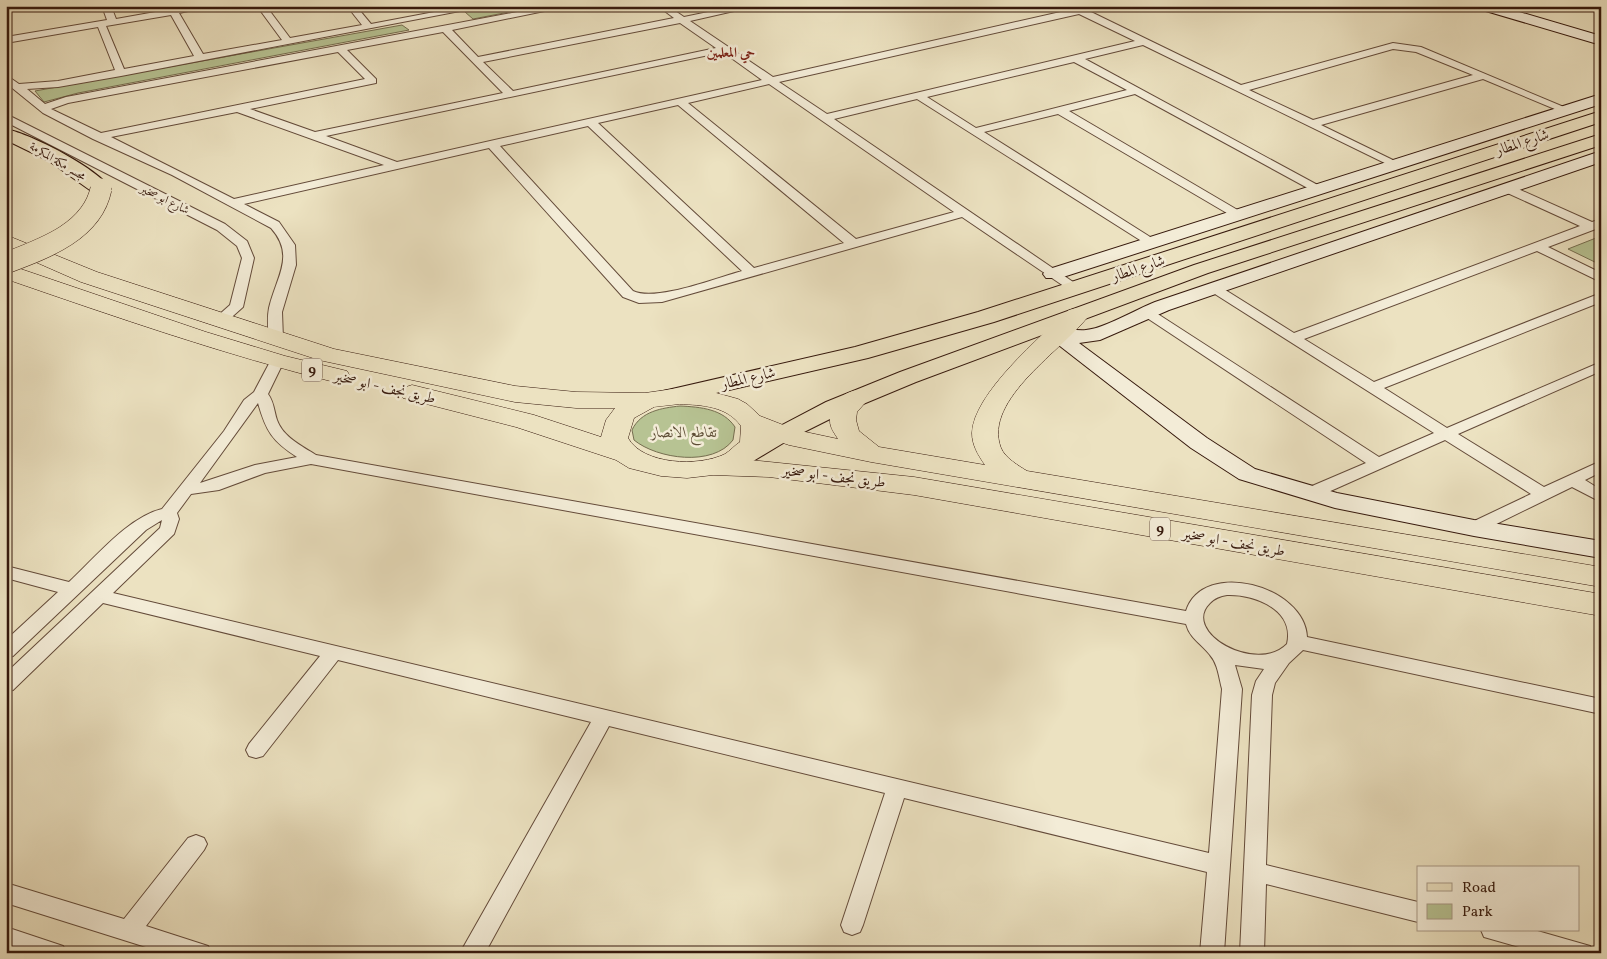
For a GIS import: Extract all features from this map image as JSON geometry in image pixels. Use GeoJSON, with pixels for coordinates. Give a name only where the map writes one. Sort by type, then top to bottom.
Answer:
{"type":"FeatureCollection","features":[{"type":"Feature","properties":{"kind":"highway","name":"9"},"geometry":{"type":"LineString","coordinates":[[6,241],[89,277],[219,321],[276,350]]}},
{"type":"Feature","properties":{"kind":"highway","name":"طريق نجف - ابو صخير"},"geometry":{"type":"LineString","coordinates":[[6,271],[104,304],[155,324],[276,350],[524,421],[622,453]]}},
{"type":"Feature","properties":{"kind":"highway"},"geometry":{"type":"LineString","coordinates":[[6,291],[50,294],[104,304]]}},
{"type":"Feature","properties":{"kind":"highway"},"geometry":{"type":"LineString","coordinates":[[1018,478],[992,456],[987,448],[984,430],[991,410],[1008,385],[1077,315]]}},
{"type":"Feature","properties":{"kind":"highway","name":"طريق نجف - ابو صخير"},"geometry":{"type":"LineString","coordinates":[[276,350],[328,355],[491,391],[561,399],[657,399]]}},
{"type":"Feature","properties":{"kind":"highway"},"geometry":{"type":"LineString","coordinates":[[858,396],[848,404],[843,422],[850,438],[872,454]]}},
{"type":"Feature","properties":{"kind":"highway","name":"9"},"geometry":{"type":"LineString","coordinates":[[657,399],[694,397],[719,401],[731,406],[750,420]]}},
{"type":"Feature","properties":{"kind":"highway"},"geometry":{"type":"LineString","coordinates":[[622,453],[613,438],[615,427],[625,412],[657,399]]}},
{"type":"Feature","properties":{"kind":"highway","name":"طريق نجف - ابو صخير"},"geometry":{"type":"LineString","coordinates":[[750,420],[781,434],[810,442],[872,454],[1601,577]]}},
{"type":"Feature","properties":{"kind":"highway"},"geometry":{"type":"LineString","coordinates":[[727,464],[749,449],[755,438],[755,428],[750,420]]}},
{"type":"Feature","properties":{"kind":"highway","name":"9"},"geometry":{"type":"LineString","coordinates":[[622,453],[640,463],[671,470],[727,464]]}},
{"type":"Feature","properties":{"kind":"highway","name":"طريق نجف - ابو صخير"},"geometry":{"type":"LineString","coordinates":[[727,464],[914,486],[1601,605]]}},
{"type":"Feature","properties":{"kind":"main road","name":"شارع المطار"},"geometry":{"type":"LineString","coordinates":[[657,399],[907,341],[1074,289],[1601,116]]}},
{"type":"Feature","properties":{"kind":"main road","name":"مجسر مكة المكرمة"},"geometry":{"type":"LineString","coordinates":[[6,134],[46,151],[101,188],[101,195],[93,208],[70,231],[38,251],[6,263]]}},
{"type":"Feature","properties":{"kind":"main road","name":"شارع المطار"},"geometry":{"type":"LineString","coordinates":[[727,464],[781,434],[858,396],[1201,269],[1601,139]]}},
{"type":"Feature","properties":{"kind":"main road","name":"مجسر مكة المكرمة"},"geometry":{"type":"LineString","coordinates":[[6,144],[48,168],[80,191],[79,199],[72,211],[60,224],[40,237],[6,252]]}},
{"type":"Feature","properties":{"kind":"main road"},"geometry":{"type":"LineString","coordinates":[[1351,179],[1375,190]]}},
{"type":"Feature","properties":{"kind":"main road"},"geometry":{"type":"LineString","coordinates":[[1304,236],[1330,248]]}},
{"type":"Feature","properties":{"kind":"street"},"geometry":{"type":"LineString","coordinates":[[106,6],[113,22]]}},
{"type":"Feature","properties":{"kind":"street"},"geometry":{"type":"LineString","coordinates":[[6,40],[208,6]]}},
{"type":"Feature","properties":{"kind":"street"},"geometry":{"type":"LineString","coordinates":[[261,6],[288,42]]}},
{"type":"Feature","properties":{"kind":"street"},"geometry":{"type":"LineString","coordinates":[[351,6],[369,27]]}},
{"type":"Feature","properties":{"kind":"street"},"geometry":{"type":"LineString","coordinates":[[16,87],[44,86],[402,21],[445,9],[482,6]]}},
{"type":"Feature","properties":{"kind":"street"},"geometry":{"type":"LineString","coordinates":[[47,111],[43,108],[66,100],[565,6]]}},
{"type":"Feature","properties":{"kind":"street"},"geometry":{"type":"LineString","coordinates":[[662,6],[1074,289]]}},
{"type":"Feature","properties":{"kind":"street"},"geometry":{"type":"LineString","coordinates":[[476,60],[752,6]]}},
{"type":"Feature","properties":{"kind":"street"},"geometry":{"type":"LineString","coordinates":[[232,202],[1100,6]]}},
{"type":"Feature","properties":{"kind":"street"},"geometry":{"type":"LineString","coordinates":[[1484,6],[1601,41]]}},
{"type":"Feature","properties":{"kind":"street"},"geometry":{"type":"LineString","coordinates":[[1519,6],[1601,30]]}},
{"type":"Feature","properties":{"kind":"street"},"geometry":{"type":"LineString","coordinates":[[445,9],[443,18],[445,21],[465,25]]}},
{"type":"Feature","properties":{"kind":"street"},"geometry":{"type":"LineString","coordinates":[[1081,11],[1395,165]]}},
{"type":"Feature","properties":{"kind":"street"},"geometry":{"type":"LineString","coordinates":[[174,12],[200,58]]}},
{"type":"Feature","properties":{"kind":"street"},"geometry":{"type":"LineString","coordinates":[[402,21],[418,26],[409,36]]}},
{"type":"Feature","properties":{"kind":"street"},"geometry":{"type":"LineString","coordinates":[[101,24],[121,72]]}},
{"type":"Feature","properties":{"kind":"street"},"geometry":{"type":"LineString","coordinates":[[445,29],[510,94]]}},
{"type":"Feature","properties":{"kind":"street"},"geometry":{"type":"LineString","coordinates":[[825,118],[1144,42]]}},
{"type":"Feature","properties":{"kind":"street"},"geometry":{"type":"LineString","coordinates":[[1240,88],[1398,46],[1418,49],[1566,110]]}},
{"type":"Feature","properties":{"kind":"street"},"geometry":{"type":"LineString","coordinates":[[97,137],[372,81],[341,49]]}},
{"type":"Feature","properties":{"kind":"street"},"geometry":{"type":"LineString","coordinates":[[314,136],[724,49]]}},
{"type":"Feature","properties":{"kind":"street"},"geometry":{"type":"LineString","coordinates":[[1075,58],[1319,189]]}},
{"type":"Feature","properties":{"kind":"street"},"geometry":{"type":"LineString","coordinates":[[1312,124],[1482,76]]}},
{"type":"Feature","properties":{"kind":"street"},"geometry":{"type":"LineString","coordinates":[[6,78],[47,111],[97,137],[176,172],[276,225],[288,239],[291,248],[290,266],[275,311],[276,350],[260,394],[249,403],[230,433],[168,513],[156,516],[140,526],[6,651]]}},
{"type":"Feature","properties":{"kind":"street"},"geometry":{"type":"LineString","coordinates":[[976,132],[1136,91]]}},
{"type":"Feature","properties":{"kind":"street"},"geometry":{"type":"LineString","coordinates":[[919,96],[1152,243]]}},
{"type":"Feature","properties":{"kind":"street"},"geometry":{"type":"LineString","coordinates":[[1053,274],[1601,99]]}},
{"type":"Feature","properties":{"kind":"street"},"geometry":{"type":"LineString","coordinates":[[680,101],[854,244]]}},
{"type":"Feature","properties":{"kind":"street"},"geometry":{"type":"LineString","coordinates":[[237,108],[396,165]]}},
{"type":"Feature","properties":{"kind":"street"},"geometry":{"type":"LineString","coordinates":[[1060,110],[1237,215]]}},
{"type":"Feature","properties":{"kind":"street","name":"شارع ابو صخير"},"geometry":{"type":"LineString","coordinates":[[6,116],[52,142],[221,227],[238,238],[247,251],[248,265],[236,307],[219,321]]}},
{"type":"Feature","properties":{"kind":"street"},"geometry":{"type":"LineString","coordinates":[[590,122],[751,272]]}},
{"type":"Feature","properties":{"kind":"street"},"geometry":{"type":"LineString","coordinates":[[492,144],[633,297],[657,299],[964,213]]}},
{"type":"Feature","properties":{"kind":"street"},"geometry":{"type":"LineString","coordinates":[[1058,334],[1082,337],[1093,336],[1145,312],[1601,156]]}},
{"type":"Feature","properties":{"kind":"street"},"geometry":{"type":"LineString","coordinates":[[1507,188],[1596,225]]}},
{"type":"Feature","properties":{"kind":"street"},"geometry":{"type":"LineString","coordinates":[[1293,338],[1596,225]]}},
{"type":"Feature","properties":{"kind":"street"},"geometry":{"type":"LineString","coordinates":[[1538,247],[1601,278]]}},
{"type":"Feature","properties":{"kind":"street"},"geometry":{"type":"LineString","coordinates":[[1214,289],[1543,494]]}},
{"type":"Feature","properties":{"kind":"street"},"geometry":{"type":"LineString","coordinates":[[1372,388],[1601,296]]}},
{"type":"Feature","properties":{"kind":"street"},"geometry":{"type":"LineString","coordinates":[[1145,312],[1378,464]]}},
{"type":"Feature","properties":{"kind":"street"},"geometry":{"type":"LineString","coordinates":[[1058,334],[1199,443],[1247,474],[1335,500],[1474,528],[1601,550]]}},
{"type":"Feature","properties":{"kind":"street"},"geometry":{"type":"LineString","coordinates":[[1311,493],[1601,366]]}},
{"type":"Feature","properties":{"kind":"street"},"geometry":{"type":"LineString","coordinates":[[260,394],[266,401],[272,426],[279,436],[311,458]]}},
{"type":"Feature","properties":{"kind":"street"},"geometry":{"type":"LineString","coordinates":[[186,490],[213,486],[261,469],[311,458],[1193,620]]}},
{"type":"Feature","properties":{"kind":"street"},"geometry":{"type":"LineString","coordinates":[[1474,528],[1601,466]]}},
{"type":"Feature","properties":{"kind":"street"},"geometry":{"type":"LineString","coordinates":[[1573,480],[1601,497]]}},
{"type":"Feature","properties":{"kind":"street"},"geometry":{"type":"LineString","coordinates":[[6,685],[168,530],[171,519],[168,513]]}},
{"type":"Feature","properties":{"kind":"street"},"geometry":{"type":"LineString","coordinates":[[6,572],[72,589]]}},
{"type":"Feature","properties":{"kind":"street"},"geometry":{"type":"LineString","coordinates":[[1212,953],[1232,689],[1225,663],[1217,650],[1197,631],[1193,620],[1196,606],[1205,596],[1220,590],[1240,589],[1260,594],[1277,602],[1291,614],[1298,629],[1298,642],[1292,651],[1282,658],[1266,680],[1262,695],[1252,953]]}},
{"type":"Feature","properties":{"kind":"street"},"geometry":{"type":"LineString","coordinates":[[99,596],[1218,865]]}},
{"type":"Feature","properties":{"kind":"street"},"geometry":{"type":"LineString","coordinates":[[1298,642],[1601,707]]}},
{"type":"Feature","properties":{"kind":"street"},"geometry":{"type":"LineString","coordinates":[[1217,650],[1250,662],[1282,658]]}},
{"type":"Feature","properties":{"kind":"street"},"geometry":{"type":"LineString","coordinates":[[256,750],[334,652]]}},
{"type":"Feature","properties":{"kind":"street"},"geometry":{"type":"LineString","coordinates":[[472,953],[604,717]]}},
{"type":"Feature","properties":{"kind":"street"},"geometry":{"type":"LineString","coordinates":[[852,925],[897,788]]}},
{"type":"Feature","properties":{"kind":"street"},"geometry":{"type":"LineString","coordinates":[[129,931],[196,844]]}},
{"type":"Feature","properties":{"kind":"street"},"geometry":{"type":"LineString","coordinates":[[1256,872],[1417,912]]}},
{"type":"Feature","properties":{"kind":"street"},"geometry":{"type":"LineString","coordinates":[[6,893],[200,953]]}},
{"type":"Feature","properties":{"kind":"street"},"geometry":{"type":"LineString","coordinates":[[1497,932],[1536,947],[1582,953]]}},
{"type":"Feature","properties":{"kind":"street"},"geometry":{"type":"LineString","coordinates":[[6,937],[55,953]]}},
{"type":"Feature","properties":{"kind":"green space"},"geometry":{"type":"Polygon","coordinates":[[[499,6],[540,6],[473,19],[465,12],[499,6]]]}},
{"type":"Feature","properties":{"kind":"green space"},"geometry":{"type":"Polygon","coordinates":[[[402,25],[409,30],[78,93],[44,102],[35,91],[402,25]]]}},
{"type":"Feature","properties":{"kind":"green space"},"geometry":{"type":"Polygon","coordinates":[[[1601,236],[1601,265],[1568,249],[1601,236]]]}},
{"type":"Feature","properties":{"kind":"green space","name":"تقاطع الانصار"},"geometry":{"type":"Polygon","coordinates":[[[680,406],[703,408],[724,416],[735,427],[733,440],[724,449],[712,454],[699,457],[685,457],[656,452],[634,440],[632,430],[646,415],[659,409],[680,406]]]}},
{"type":"Feature","properties":{"kind":"district","name":"حي المعلمين"},"geometry":{"type":"Point","coordinates":[731,52]}}]}
